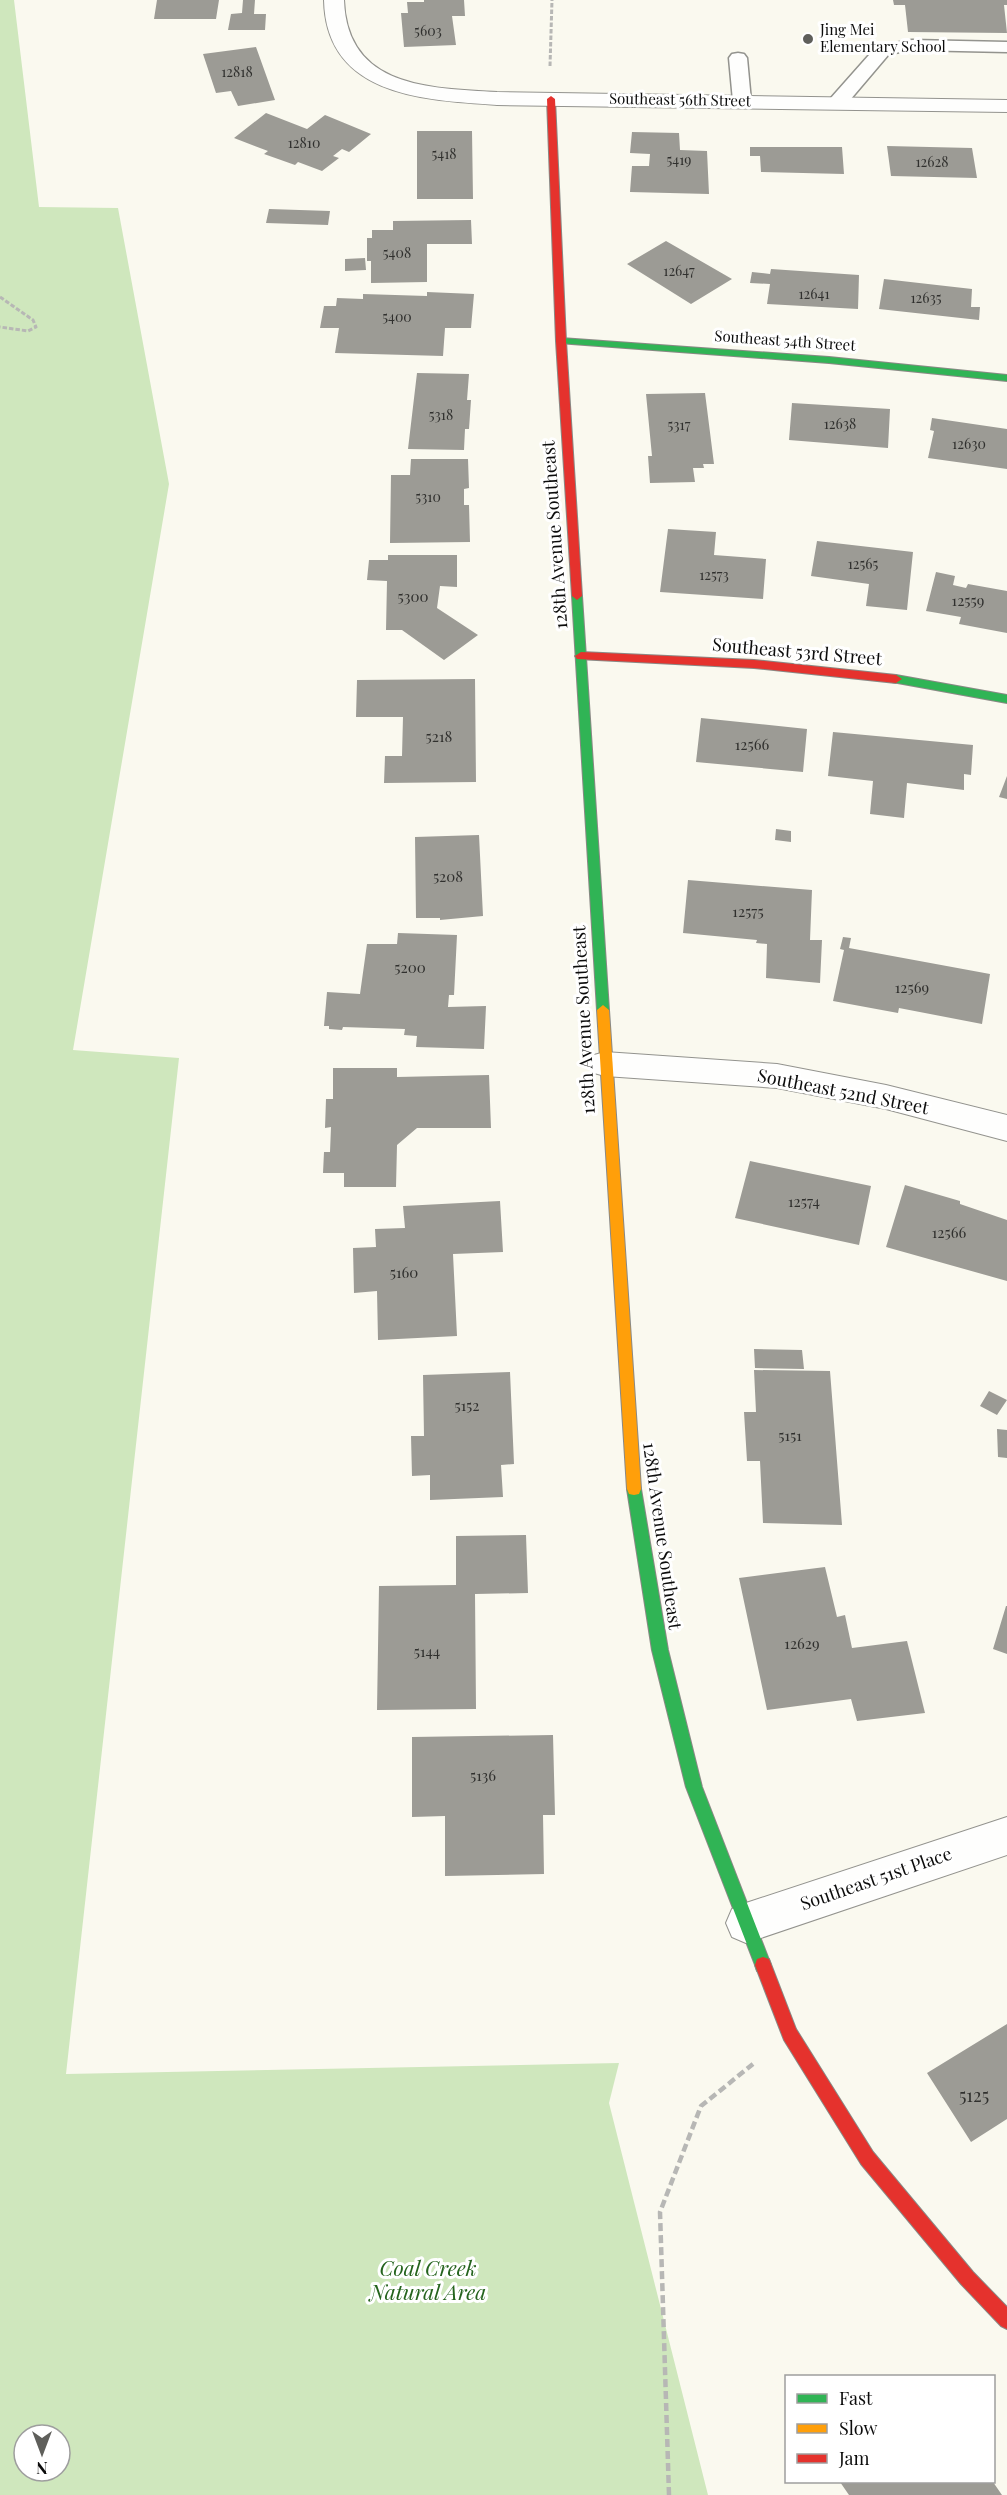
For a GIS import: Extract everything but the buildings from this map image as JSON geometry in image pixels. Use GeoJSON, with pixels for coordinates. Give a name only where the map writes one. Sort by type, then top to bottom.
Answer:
{"type":"FeatureCollection","features":[{"type":"Feature","properties":{"kind":"street","name":"Southeast 56th Street"},"geometry":{"type":"LineString","coordinates":[[334,0],[336,33],[344,48],[359,65],[377,77],[435,92],[551,99],[1007,106]]}},
{"type":"Feature","properties":{"kind":"street","name":"128th Avenue Southeast"},"geometry":{"type":"LineString","coordinates":[[551,99],[561,341],[633,1484],[660,1650],[694,1787],[790,2034],[867,2158],[967,2278],[1007,2320]]}},
{"type":"Feature","properties":{"kind":"street","name":"Southeast 54th Street"},"geometry":{"type":"LineString","coordinates":[[561,341],[829,360],[1007,378]]}},
{"type":"Feature","properties":{"kind":"street","name":"Southeast 53rd Street"},"geometry":{"type":"LineString","coordinates":[[581,656],[754,664],[879,676],[1007,699]]}},
{"type":"Feature","properties":{"kind":"street","name":"Southeast 52nd Street"},"geometry":{"type":"LineString","coordinates":[[605,1064],[777,1076],[886,1097],[1007,1128]]}},
{"type":"Feature","properties":{"kind":"street","name":"Southeast 51st Place"},"geometry":{"type":"LineString","coordinates":[[746,1923],[1007,1836]]}},
{"type":"Feature","properties":{"kind":"lane"},"geometry":{"type":"LineString","coordinates":[[837,103],[882,50],[912,45],[1007,47]]}},
{"type":"Feature","properties":{"kind":"lane"},"geometry":{"type":"LineString","coordinates":[[738,58],[742,101]]}},
{"type":"Feature","properties":{"kind":"path"},"geometry":{"type":"LineString","coordinates":[[551,99],[552,0]]}},
{"type":"Feature","properties":{"kind":"path"},"geometry":{"type":"LineString","coordinates":[[0,297],[36,323],[34,330],[28,331],[0,327]]}},
{"type":"Feature","properties":{"kind":"path"},"geometry":{"type":"LineString","coordinates":[[669,2495],[660,2212],[700,2106],[790,2034]]}},
{"type":"Feature","properties":{"kind":"green space","name":"Coal Creek Natural Area"},"geometry":{"type":"Polygon","coordinates":[[[0,0],[14,0],[39,207],[118,208],[169,484],[73,1050],[179,1058],[66,2074],[619,2063],[609,2103],[708,2495],[0,2495],[0,0]]]}},
{"type":"Feature","properties":{"kind":"traffic: fast"},"geometry":{"type":"LineString","coordinates":[[561,341],[829,360],[1007,378]]}},
{"type":"Feature","properties":{"kind":"traffic: fast"},"geometry":{"type":"LineString","coordinates":[[577,596],[603,1010]]}},
{"type":"Feature","properties":{"kind":"traffic: fast"},"geometry":{"type":"LineString","coordinates":[[896,679],[1007,699]]}},
{"type":"Feature","properties":{"kind":"traffic: fast"},"geometry":{"type":"LineString","coordinates":[[634,1489],[660,1650],[694,1787],[763,1965]]}},
{"type":"Feature","properties":{"kind":"traffic: slow"},"geometry":{"type":"LineString","coordinates":[[603,1010],[634,1489]]}},
{"type":"Feature","properties":{"kind":"traffic: jam"},"geometry":{"type":"LineString","coordinates":[[551,99],[561,341],[577,596]]}},
{"type":"Feature","properties":{"kind":"traffic: jam"},"geometry":{"type":"LineString","coordinates":[[581,656],[754,664],[896,679]]}},
{"type":"Feature","properties":{"kind":"traffic: jam"},"geometry":{"type":"LineString","coordinates":[[763,1965],[790,2034],[867,2158],[967,2278],[1007,2320]]}},
{"type":"Feature","properties":{"kind":"place","name":"Jing Mei Elementary School"},"geometry":{"type":"Point","coordinates":[808,39]}}]}
